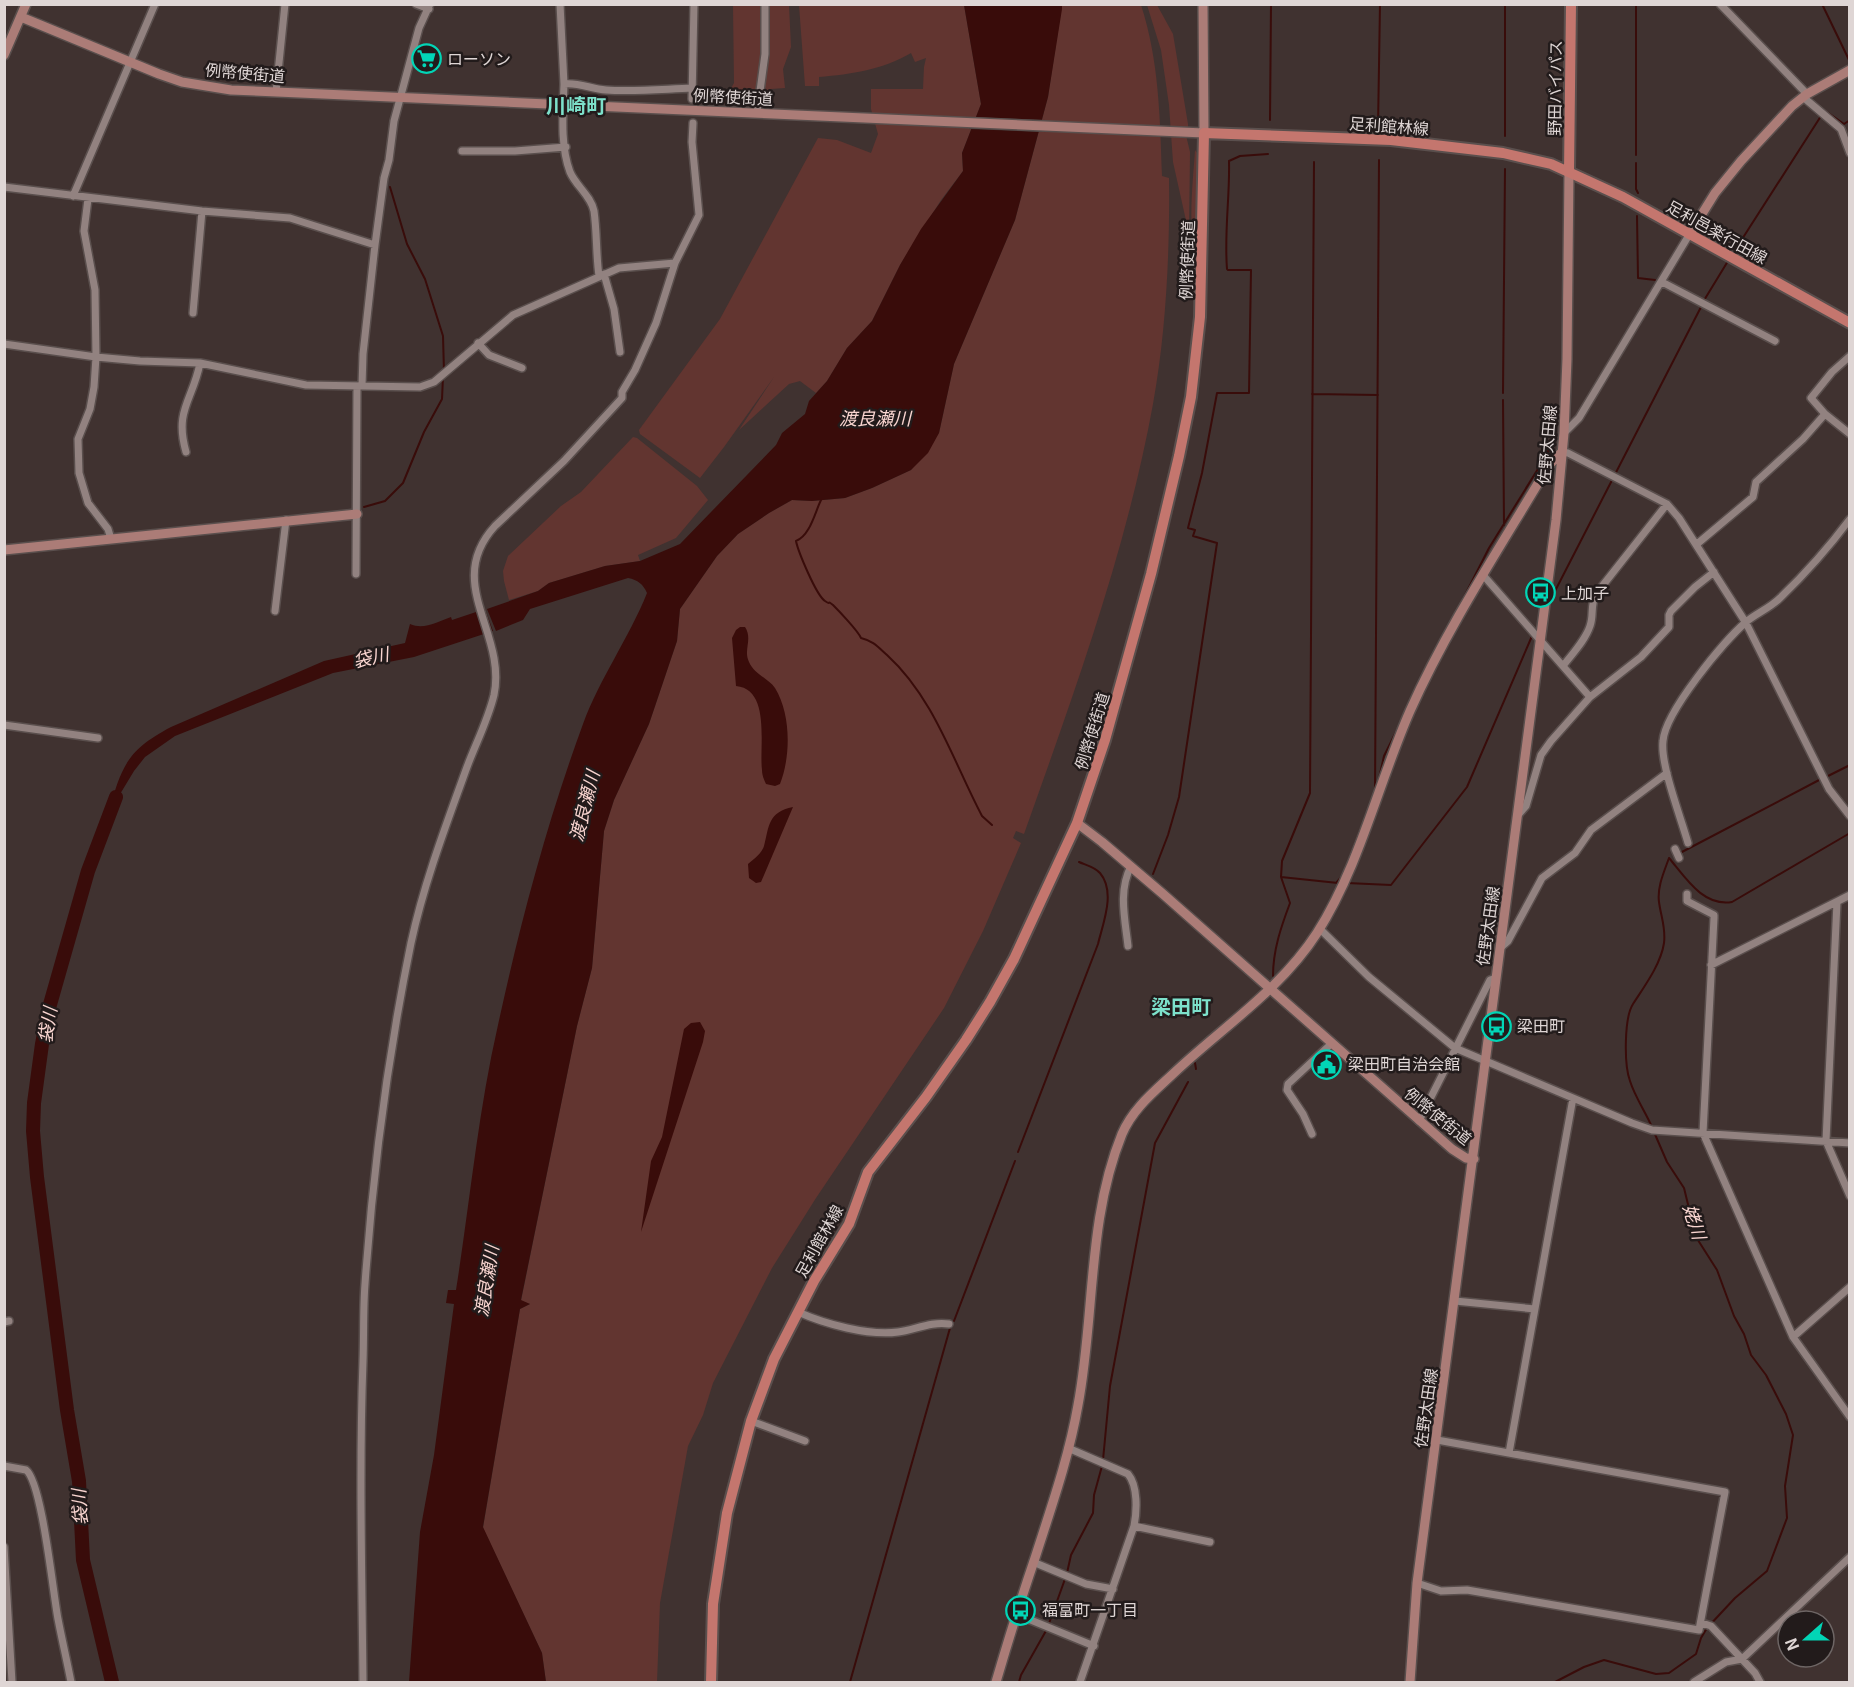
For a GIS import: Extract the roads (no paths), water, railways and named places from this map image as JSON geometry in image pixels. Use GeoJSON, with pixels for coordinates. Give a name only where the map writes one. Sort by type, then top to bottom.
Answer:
{"type":"FeatureCollection","features":[{"type":"Feature","properties":{"kind":"main road"},"geometry":{"type":"LineString","coordinates":[[4,55],[26,4]]}},
{"type":"Feature","properties":{"kind":"main road"},"geometry":{"type":"LineString","coordinates":[[1203,4],[1204,133]]}},
{"type":"Feature","properties":{"kind":"main road","name":"野田バイパス"},"geometry":{"type":"LineString","coordinates":[[1569,172],[1571,4]]}},
{"type":"Feature","properties":{"kind":"main road","name":"例幣使街道"},"geometry":{"type":"LineString","coordinates":[[21,17],[130,63],[182,81],[207,86],[400,98],[1204,133],[1200,317],[1191,397],[1166,515],[1125,674],[1077,824],[1131,866],[1419,1121],[1452,1149],[1473,1160]]}},
{"type":"Feature","properties":{"kind":"main road"},"geometry":{"type":"LineString","coordinates":[[1689,235],[1715,193],[1734,169],[1805,95],[1850,70]]}},
{"type":"Feature","properties":{"kind":"main road","name":"足利館林線"},"geometry":{"type":"LineString","coordinates":[[1204,133],[1391,140],[1452,146],[1521,156],[1569,172]]}},
{"type":"Feature","properties":{"kind":"main road","name":"足利邑楽行田線"},"geometry":{"type":"LineString","coordinates":[[1569,172],[1604,186],[1850,323]]}},
{"type":"Feature","properties":{"kind":"main road","name":"佐野太田線"},"geometry":{"type":"LineString","coordinates":[[1410,1683],[1417,1582],[1556,520],[1564,433],[1568,330],[1569,172]]}},
{"type":"Feature","properties":{"kind":"main road"},"geometry":{"type":"LineString","coordinates":[[996,1683],[1068,1448],[1083,1378],[1100,1218],[1114,1158],[1124,1129],[1136,1110],[1150,1096],[1214,1037],[1270,990],[1298,959],[1320,929],[1352,863],[1409,714],[1482,575],[1549,465],[1562,452]]}},
{"type":"Feature","properties":{"kind":"main road"},"geometry":{"type":"LineString","coordinates":[[4,550],[357,514]]}},
{"type":"Feature","properties":{"kind":"main road","name":"足利館林線"},"geometry":{"type":"LineString","coordinates":[[711,1683],[711,1637],[717,1570],[727,1513],[751,1421],[774,1359],[798,1312],[849,1224],[874,1162],[926,1097],[990,1002],[1043,899],[1077,824]]}},
{"type":"Feature","properties":{"kind":"street"},"geometry":{"type":"LineString","coordinates":[[73,196],[155,4]]}},
{"type":"Feature","properties":{"kind":"street"},"geometry":{"type":"LineString","coordinates":[[276,92],[285,4]]}},
{"type":"Feature","properties":{"kind":"street"},"geometry":{"type":"LineString","coordinates":[[356,574],[359,386],[375,245],[393,122],[419,28],[429,7],[416,4]]}},
{"type":"Feature","properties":{"kind":"street"},"geometry":{"type":"LineString","coordinates":[[560,4],[564,84],[563,130],[571,174],[594,211],[601,275],[614,309],[620,352]]}},
{"type":"Feature","properties":{"kind":"street"},"geometry":{"type":"LineString","coordinates":[[692,99],[694,4]]}},
{"type":"Feature","properties":{"kind":"street"},"geometry":{"type":"LineString","coordinates":[[759,113],[765,54],[765,4]]}},
{"type":"Feature","properties":{"kind":"street"},"geometry":{"type":"LineString","coordinates":[[1720,4],[1805,95],[1841,129],[1850,153]]}},
{"type":"Feature","properties":{"kind":"street","name":"例幣使街道"},"geometry":{"type":"LineString","coordinates":[[564,84],[574,83],[588,89],[607,90],[692,88]]}},
{"type":"Feature","properties":{"kind":"street"},"geometry":{"type":"LineString","coordinates":[[363,1683],[361,1403],[365,1285],[382,1119],[417,914],[443,834],[471,757],[486,724],[494,694],[496,666],[489,635],[475,594],[473,571],[481,545],[495,526],[572,454],[622,398],[622,392],[635,370],[656,323],[675,263],[699,215],[692,142],[693,123]]}},
{"type":"Feature","properties":{"kind":"street"},"geometry":{"type":"LineString","coordinates":[[462,151],[514,151],[566,147]]}},
{"type":"Feature","properties":{"kind":"street"},"geometry":{"type":"LineString","coordinates":[[4,187],[88,199],[290,218],[375,245]]}},
{"type":"Feature","properties":{"kind":"street"},"geometry":{"type":"LineString","coordinates":[[88,199],[84,231],[95,290],[96,357],[90,410],[78,439],[80,473],[88,503],[108,529],[111,539]]}},
{"type":"Feature","properties":{"kind":"street"},"geometry":{"type":"LineString","coordinates":[[193,313],[202,211]]}},
{"type":"Feature","properties":{"kind":"street"},"geometry":{"type":"LineString","coordinates":[[1564,433],[1579,418],[1689,235]]}},
{"type":"Feature","properties":{"kind":"street"},"geometry":{"type":"LineString","coordinates":[[4,344],[140,362],[200,363],[295,384],[420,387],[434,382],[507,319],[619,268],[675,263]]}},
{"type":"Feature","properties":{"kind":"street"},"geometry":{"type":"LineString","coordinates":[[1662,282],[1775,341]]}},
{"type":"Feature","properties":{"kind":"street"},"geometry":{"type":"LineString","coordinates":[[478,343],[489,355],[522,368]]}},
{"type":"Feature","properties":{"kind":"street"},"geometry":{"type":"LineString","coordinates":[[1850,356],[1832,372],[1811,398],[1825,414],[1850,434]]}},
{"type":"Feature","properties":{"kind":"street"},"geometry":{"type":"LineString","coordinates":[[186,452],[180,427],[200,363]]}},
{"type":"Feature","properties":{"kind":"street"},"geometry":{"type":"LineString","coordinates":[[1697,544],[1753,497],[1756,482],[1803,439],[1825,414]]}},
{"type":"Feature","properties":{"kind":"street"},"geometry":{"type":"LineString","coordinates":[[1562,452],[1667,504],[1697,544],[1746,623],[1829,789],[1850,816]]}},
{"type":"Feature","properties":{"kind":"street"},"geometry":{"type":"LineString","coordinates":[[1563,666],[1588,632],[1592,620],[1592,604],[1596,594],[1667,504]]}},
{"type":"Feature","properties":{"kind":"street"},"geometry":{"type":"LineString","coordinates":[[1688,843],[1667,773],[1663,740],[1672,713],[1705,668],[1746,623],[1779,600],[1850,519]]}},
{"type":"Feature","properties":{"kind":"street"},"geometry":{"type":"LineString","coordinates":[[275,611],[286,520]]}},
{"type":"Feature","properties":{"kind":"street"},"geometry":{"type":"LineString","coordinates":[[1519,814],[1526,806],[1544,749],[1590,697],[1641,657],[1669,627],[1671,611],[1695,586],[1714,572]]}},
{"type":"Feature","properties":{"kind":"street"},"geometry":{"type":"LineString","coordinates":[[1482,575],[1590,697]]}},
{"type":"Feature","properties":{"kind":"street"},"geometry":{"type":"LineString","coordinates":[[4,725],[98,738]]}},
{"type":"Feature","properties":{"kind":"street"},"geometry":{"type":"LineString","coordinates":[[1500,948],[1508,941],[1542,878],[1575,853],[1591,830],[1667,773]]}},
{"type":"Feature","properties":{"kind":"street"},"geometry":{"type":"LineString","coordinates":[[1675,849],[1679,858]]}},
{"type":"Feature","properties":{"kind":"street"},"geometry":{"type":"LineString","coordinates":[[1128,946],[1123,891],[1131,866]]}},
{"type":"Feature","properties":{"kind":"street"},"geometry":{"type":"LineString","coordinates":[[1687,894],[1687,901],[1713,915],[1703,1133],[1793,1336],[1850,1418]]}},
{"type":"Feature","properties":{"kind":"street"},"geometry":{"type":"LineString","coordinates":[[1711,965],[1850,895]]}},
{"type":"Feature","properties":{"kind":"street"},"geometry":{"type":"LineString","coordinates":[[1837,902],[1826,1141],[1850,1196]]}},
{"type":"Feature","properties":{"kind":"street"},"geometry":{"type":"LineString","coordinates":[[1320,929],[1369,977],[1455,1048],[1652,1130],[1850,1143]]}},
{"type":"Feature","properties":{"kind":"street"},"geometry":{"type":"LineString","coordinates":[[1419,1121],[1490,980],[1496,978]]}},
{"type":"Feature","properties":{"kind":"street"},"geometry":{"type":"LineString","coordinates":[[1312,1134],[1303,1114],[1287,1090],[1288,1084],[1331,1044]]}},
{"type":"Feature","properties":{"kind":"street"},"geometry":{"type":"LineString","coordinates":[[1509,1453],[1573,1098]]}},
{"type":"Feature","properties":{"kind":"street"},"geometry":{"type":"LineString","coordinates":[[1793,1336],[1850,1287]]}},
{"type":"Feature","properties":{"kind":"street"},"geometry":{"type":"LineString","coordinates":[[1455,1301],[1535,1309]]}},
{"type":"Feature","properties":{"kind":"street"},"geometry":{"type":"LineString","coordinates":[[798,1312],[829,1324],[886,1333],[940,1323],[949,1324]]}},
{"type":"Feature","properties":{"kind":"street"},"geometry":{"type":"LineString","coordinates":[[751,1421],[805,1441]]}},
{"type":"Feature","properties":{"kind":"street"},"geometry":{"type":"LineString","coordinates":[[1417,1582],[1441,1591],[1467,1590],[1700,1630],[1725,1492],[1437,1440]]}},
{"type":"Feature","properties":{"kind":"street"},"geometry":{"type":"LineString","coordinates":[[1068,1448],[1128,1474],[1133,1483],[1136,1506],[1134,1526],[1080,1683]]}},
{"type":"Feature","properties":{"kind":"street"},"geometry":{"type":"LineString","coordinates":[[4,1466],[26,1470],[31,1478],[44,1528],[71,1683]]}},
{"type":"Feature","properties":{"kind":"street"},"geometry":{"type":"LineString","coordinates":[[1134,1526],[1210,1542]]}},
{"type":"Feature","properties":{"kind":"street"},"geometry":{"type":"LineString","coordinates":[[4,1547],[12,1683]]}},
{"type":"Feature","properties":{"kind":"street"},"geometry":{"type":"LineString","coordinates":[[1694,1683],[1726,1662],[1742,1659],[1850,1557]]}},
{"type":"Feature","properties":{"kind":"street"},"geometry":{"type":"LineString","coordinates":[[1033,1562],[1086,1584],[1113,1589]]}},
{"type":"Feature","properties":{"kind":"street"},"geometry":{"type":"LineString","coordinates":[[1016,1614],[1094,1646]]}},
{"type":"Feature","properties":{"kind":"street"},"geometry":{"type":"LineString","coordinates":[[1702,1623],[1711,1626],[1755,1673],[1760,1683]]}},
{"type":"Feature","properties":{"kind":"water","name":"渡良瀬川"},"geometry":{"type":"Polygon","coordinates":[[[964,5],[1062,5],[1062,9],[1048,97],[1015,220],[954,364],[939,433],[928,453],[911,470],[845,498],[792,500],[738,534],[717,556],[680,609],[677,641],[649,724],[614,800],[604,831],[592,968],[577,1026],[521,1300],[530,1304],[520,1309],[483,1527],[542,1653],[546,1682],[409,1682],[420,1532],[434,1455],[454,1304],[446,1303],[448,1290],[456,1290],[480,1124],[498,1025],[535,873],[570,761],[590,707],[647,593],[640,583],[628,578],[530,609],[523,620],[496,631],[487,609],[538,591],[549,583],[605,566],[640,561],[680,544],[776,445],[782,433],[805,414],[809,401],[827,381],[847,348],[872,321],[921,229],[963,171],[962,153],[981,104],[964,5]]]}},
{"type":"Feature","properties":{"kind":"water"},"geometry":{"type":"Polygon","coordinates":[[[485,609],[493,631],[414,657],[333,673],[175,736],[145,757],[108,814],[122,772],[135,752],[171,727],[324,661],[405,643],[410,624],[425,626],[485,609]]]}},
{"type":"Feature","properties":{"kind":"water"},"geometry":{"type":"Polygon","coordinates":[[[740,627],[745,627],[747,631],[747,658],[754,670],[775,688],[787,722],[784,773],[780,784],[775,786],[766,784],[762,774],[762,734],[759,708],[754,697],[747,690],[736,686],[732,638],[740,627]]]}},
{"type":"Feature","properties":{"kind":"water"},"geometry":{"type":"Polygon","coordinates":[[[793,807],[761,882],[756,883],[749,878],[748,864],[763,849],[774,816],[793,807]]]}},
{"type":"Feature","properties":{"kind":"water"},"geometry":{"type":"Polygon","coordinates":[[[700,1022],[705,1031],[703,1042],[641,1232],[651,1161],[662,1137],[684,1029],[691,1023],[700,1022]]]}},
{"type":"Feature","properties":{"kind":"waterway"},"geometry":{"type":"LineString","coordinates":[[1270,120],[1271,4]]}},
{"type":"Feature","properties":{"kind":"waterway"},"geometry":{"type":"LineString","coordinates":[[1378,127],[1380,4]]}},
{"type":"Feature","properties":{"kind":"waterway"},"geometry":{"type":"LineString","coordinates":[[1505,4],[1505,136]]}},
{"type":"Feature","properties":{"kind":"waterway"},"geometry":{"type":"LineString","coordinates":[[1636,4],[1636,155]]}},
{"type":"Feature","properties":{"kind":"waterway"},"geometry":{"type":"LineString","coordinates":[[1822,4],[1850,62]]}},
{"type":"Feature","properties":{"kind":"waterway"},"geometry":{"type":"LineString","coordinates":[[1823,112],[1824,110],[1844,124],[1850,120]]}},
{"type":"Feature","properties":{"kind":"waterway"},"geometry":{"type":"LineString","coordinates":[[1737,247],[1821,116]]}},
{"type":"Feature","properties":{"kind":"waterway"},"geometry":{"type":"LineString","coordinates":[[1153,874],[1179,797],[1217,543],[1193,536],[1195,530],[1188,528],[1202,473],[1217,393],[1249,393],[1251,270],[1227,269],[1229,161],[1240,156],[1268,154]]}},
{"type":"Feature","properties":{"kind":"waterway"},"geometry":{"type":"LineString","coordinates":[[1375,793],[1379,160]]}},
{"type":"Feature","properties":{"kind":"waterway"},"geometry":{"type":"LineString","coordinates":[[1273,976],[1276,948],[1290,903],[1281,877],[1282,861],[1310,793],[1314,162]]}},
{"type":"Feature","properties":{"kind":"waterway"},"geometry":{"type":"LineString","coordinates":[[1636,163],[1638,193]]}},
{"type":"Feature","properties":{"kind":"waterway"},"geometry":{"type":"LineString","coordinates":[[1503,393],[1505,169]]}},
{"type":"Feature","properties":{"kind":"waterway"},"geometry":{"type":"LineString","coordinates":[[390,187],[407,244],[425,279],[443,336],[444,372]]}},
{"type":"Feature","properties":{"kind":"waterway"},"geometry":{"type":"LineString","coordinates":[[1637,216],[1638,278],[1655,280]]}},
{"type":"Feature","properties":{"kind":"waterway"},"geometry":{"type":"LineString","coordinates":[[1703,302],[1728,261]]}},
{"type":"Feature","properties":{"kind":"waterway"},"geometry":{"type":"LineString","coordinates":[[1554,593],[1701,307]]}},
{"type":"Feature","properties":{"kind":"waterway"},"geometry":{"type":"LineString","coordinates":[[364,507],[385,501],[403,483],[424,432],[442,399],[443,377]]}},
{"type":"Feature","properties":{"kind":"waterway"},"geometry":{"type":"LineString","coordinates":[[1312,394],[1378,395]]}},
{"type":"Feature","properties":{"kind":"waterway"},"geometry":{"type":"LineString","coordinates":[[1503,400],[1504,525]]}},
{"type":"Feature","properties":{"kind":"waterway"},"geometry":{"type":"LineString","coordinates":[[1462,601],[1489,548],[1546,456],[1555,435]]}},
{"type":"Feature","properties":{"kind":"waterway"},"geometry":{"type":"LineString","coordinates":[[821,500],[805,534],[796,541],[812,582],[821,597],[836,608],[861,638],[878,646],[918,691],[941,731],[982,816],[992,825]]}},
{"type":"Feature","properties":{"kind":"waterway"},"geometry":{"type":"LineString","coordinates":[[1347,883],[1391,885],[1467,787],[1532,636]]}},
{"type":"Feature","properties":{"kind":"waterway"},"geometry":{"type":"LineString","coordinates":[[1378,783],[1384,756],[1401,722]]}},
{"type":"Feature","properties":{"kind":"waterway"},"geometry":{"type":"LineString","coordinates":[[1826,777],[1850,765]]}},
{"type":"Feature","properties":{"kind":"waterway"},"geometry":{"type":"LineString","coordinates":[[1680,853],[1821,779]]}},
{"type":"Feature","properties":{"kind":"waterway","name":"袋川"},"geometry":{"type":"LineString","coordinates":[[112,1682],[83,1560],[79,1481],[67,1410],[33,1131],[34,1103],[49,1008],[88,871],[116,797]]}},
{"type":"Feature","properties":{"kind":"waterway"},"geometry":{"type":"LineString","coordinates":[[1348,862],[1361,828]]}},
{"type":"Feature","properties":{"kind":"waterway","name":"姥川"},"geometry":{"type":"LineString","coordinates":[[1669,858],[1688,882],[1704,895],[1712,900],[1732,902],[1850,833]]}},
{"type":"Feature","properties":{"kind":"waterway","name":"姥川"},"geometry":{"type":"LineString","coordinates":[[1652,1127],[1628,1074],[1627,1030],[1630,1011],[1652,975],[1664,943],[1659,891],[1669,858]]}},
{"type":"Feature","properties":{"kind":"waterway"},"geometry":{"type":"LineString","coordinates":[[1018,1152],[1098,944],[1107,908],[1105,881],[1096,869],[1079,862]]}},
{"type":"Feature","properties":{"kind":"waterway"},"geometry":{"type":"LineString","coordinates":[[1337,882],[1343,875]]}},
{"type":"Feature","properties":{"kind":"waterway"},"geometry":{"type":"LineString","coordinates":[[1281,877],[1338,883]]}},
{"type":"Feature","properties":{"kind":"waterway"},"geometry":{"type":"LineString","coordinates":[[1195,1063],[1196,1069]]}},
{"type":"Feature","properties":{"kind":"waterway"},"geometry":{"type":"LineString","coordinates":[[1103,1460],[1110,1386],[1155,1143],[1188,1082]]}},
{"type":"Feature","properties":{"kind":"waterway","name":"姥川"},"geometry":{"type":"LineString","coordinates":[[1555,1682],[1584,1667],[1604,1660],[1656,1674],[1669,1673],[1696,1654],[1707,1628],[1735,1598],[1767,1571],[1787,1518],[1785,1486],[1793,1435],[1786,1414],[1766,1375],[1751,1355],[1717,1270],[1696,1237],[1684,1188],[1667,1162],[1654,1132]]}},
{"type":"Feature","properties":{"kind":"waterway"},"geometry":{"type":"LineString","coordinates":[[954,1321],[1015,1161]]}},
{"type":"Feature","properties":{"kind":"waterway"},"geometry":{"type":"LineString","coordinates":[[850,1682],[950,1328]]}},
{"type":"Feature","properties":{"kind":"waterway"},"geometry":{"type":"LineString","coordinates":[[1067,1573],[1071,1555],[1093,1513],[1094,1495],[1102,1466]]}},
{"type":"Feature","properties":{"kind":"waterway"},"geometry":{"type":"LineString","coordinates":[[1019,1682],[1047,1629],[1065,1579]]}},
{"type":"Feature","properties":{"kind":"place","name":"ローソン"},"geometry":{"type":"Point","coordinates":[426,59]}},
{"type":"Feature","properties":{"kind":"place","name":"上加子"},"geometry":{"type":"Point","coordinates":[1540,593]}},
{"type":"Feature","properties":{"kind":"place","name":"梁田町"},"geometry":{"type":"Point","coordinates":[1496,1026]}},
{"type":"Feature","properties":{"kind":"place","name":"梁田町自治会館"},"geometry":{"type":"Point","coordinates":[1327,1064]}},
{"type":"Feature","properties":{"kind":"place","name":"福富町一丁目"},"geometry":{"type":"Point","coordinates":[1021,1610]}},
{"type":"Feature","properties":{"kind":"district","name":"川崎町"},"geometry":{"type":"Point","coordinates":[576,106]}},
{"type":"Feature","properties":{"kind":"district","name":"梁田町"},"geometry":{"type":"Point","coordinates":[1181,1007]}}]}
